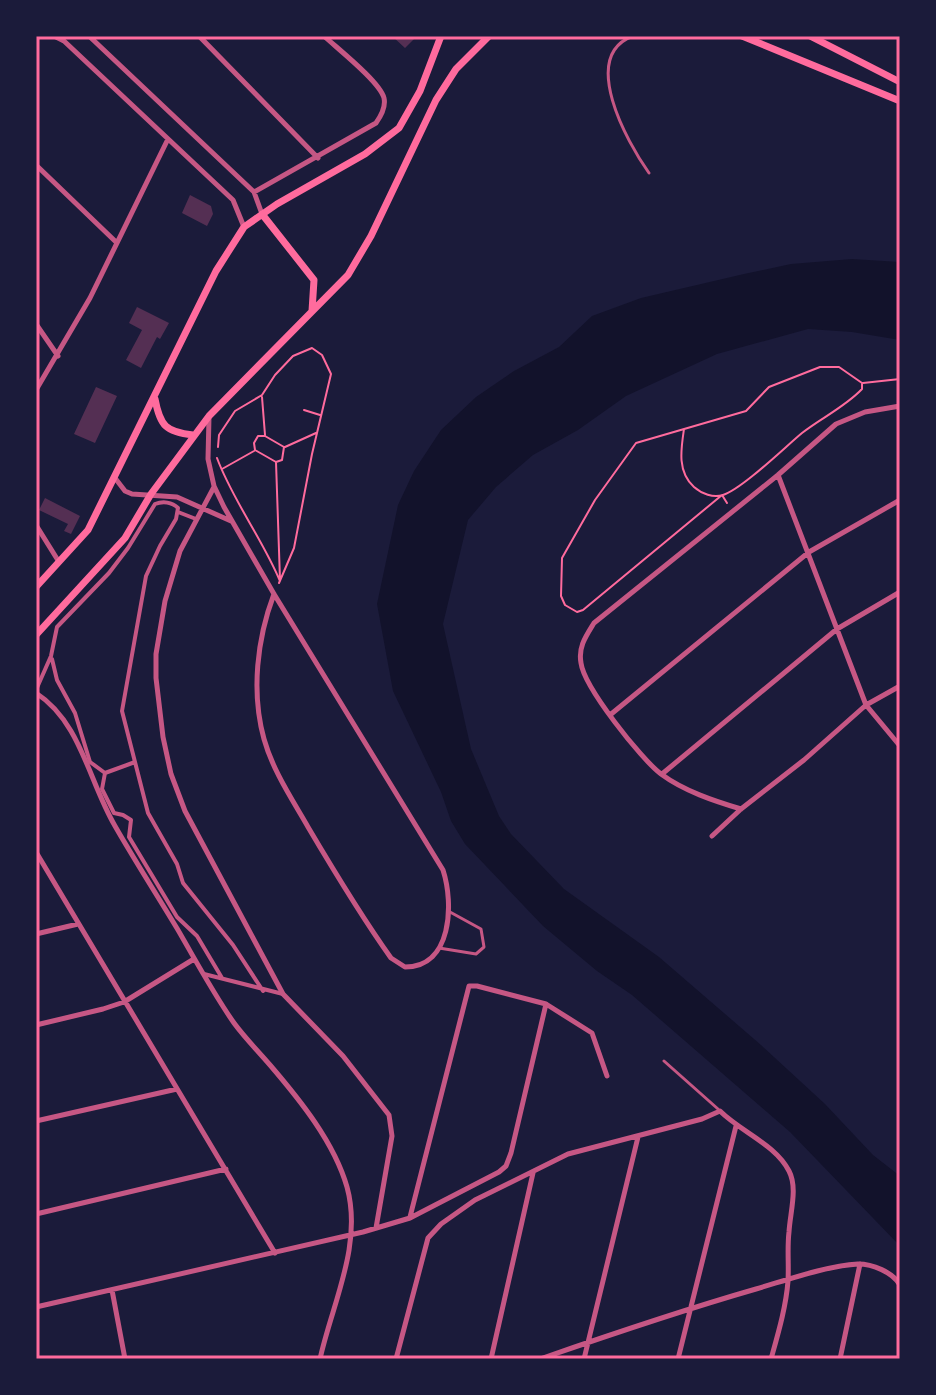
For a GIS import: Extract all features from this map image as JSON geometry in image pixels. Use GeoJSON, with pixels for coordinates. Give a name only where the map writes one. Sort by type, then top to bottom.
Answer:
{"type":"FeatureCollection","features":[{"type":"Feature","properties":{"kind":"main road"},"geometry":{"type":"LineString","coordinates":[[36,587],[88,530],[216,271],[244,227],[365,154],[399,128],[420,91],[441,36]]}},
{"type":"Feature","properties":{"kind":"main road"},"geometry":{"type":"LineString","coordinates":[[36,635],[125,538],[151,494],[209,416],[348,275],[371,236],[436,100],[456,69],[489,36]]}},
{"type":"Feature","properties":{"kind":"main road"},"geometry":{"type":"LineString","coordinates":[[742,36],[900,101]]}},
{"type":"Feature","properties":{"kind":"main road"},"geometry":{"type":"LineString","coordinates":[[810,36],[900,82]]}},
{"type":"Feature","properties":{"kind":"main road"},"geometry":{"type":"LineString","coordinates":[[262,214],[314,280],[312,311]]}},
{"type":"Feature","properties":{"kind":"main road"},"geometry":{"type":"LineString","coordinates":[[155,397],[165,427],[193,435]]}},
{"type":"Feature","properties":{"kind":"street"},"geometry":{"type":"LineString","coordinates":[[54,36],[64,41],[233,200],[244,227]]}},
{"type":"Feature","properties":{"kind":"street"},"geometry":{"type":"LineString","coordinates":[[89,36],[254,192],[262,214]]}},
{"type":"Feature","properties":{"kind":"street"},"geometry":{"type":"LineString","coordinates":[[199,36],[318,158]]}},
{"type":"Feature","properties":{"kind":"street"},"geometry":{"type":"LineString","coordinates":[[254,192],[376,123],[383,109],[380,89],[324,36]]}},
{"type":"Feature","properties":{"kind":"street"},"geometry":{"type":"LineString","coordinates":[[36,390],[90,298],[167,141]]}},
{"type":"Feature","properties":{"kind":"street"},"geometry":{"type":"LineString","coordinates":[[36,165],[116,242]]}},
{"type":"Feature","properties":{"kind":"street"},"geometry":{"type":"LineString","coordinates":[[36,324],[58,356]]}},
{"type":"Feature","properties":{"kind":"street"},"geometry":{"type":"LineString","coordinates":[[741,809],[711,800],[662,774],[592,691],[581,666],[582,644],[594,623],[778,475],[836,424],[865,412],[900,406]]}},
{"type":"Feature","properties":{"kind":"street"},"geometry":{"type":"LineString","coordinates":[[209,416],[207,444],[214,486],[274,594],[436,857],[447,883],[450,912],[439,948],[434,957],[419,966],[398,965],[384,949],[281,781],[264,738],[258,670],[265,619],[274,594]]}},
{"type":"Feature","properties":{"kind":"street"},"geometry":{"type":"LineString","coordinates":[[778,475],[866,705],[900,746]]}},
{"type":"Feature","properties":{"kind":"street"},"geometry":{"type":"LineString","coordinates":[[115,478],[125,491],[132,494],[177,497],[232,521]]}},
{"type":"Feature","properties":{"kind":"street"},"geometry":{"type":"LineString","coordinates":[[214,486],[172,575],[160,627],[156,678],[171,774],[185,811],[283,994],[343,1056],[389,1115],[392,1136],[376,1228]]}},
{"type":"Feature","properties":{"kind":"street"},"geometry":{"type":"LineString","coordinates":[[610,715],[809,552],[900,500]]}},
{"type":"Feature","properties":{"kind":"street"},"geometry":{"type":"LineString","coordinates":[[196,519],[178,512],[175,505],[166,502],[155,504],[109,573],[57,627],[51,656],[36,691],[65,719],[108,814],[202,974],[236,1026],[288,1089],[334,1155],[347,1188],[350,1236],[348,1260],[320,1359]]}},
{"type":"Feature","properties":{"kind":"street"},"geometry":{"type":"LineString","coordinates":[[178,512],[146,576],[122,711],[148,813],[177,864],[183,883],[233,945],[263,991]]}},
{"type":"Feature","properties":{"kind":"street"},"geometry":{"type":"LineString","coordinates":[[36,525],[60,563]]}},
{"type":"Feature","properties":{"kind":"street"},"geometry":{"type":"LineString","coordinates":[[662,774],[837,629],[900,592]]}},
{"type":"Feature","properties":{"kind":"street"},"geometry":{"type":"LineString","coordinates":[[51,656],[57,680],[75,713],[90,762],[105,773]]}},
{"type":"Feature","properties":{"kind":"street"},"geometry":{"type":"LineString","coordinates":[[712,836],[866,705],[900,686]]}},
{"type":"Feature","properties":{"kind":"street"},"geometry":{"type":"LineString","coordinates":[[105,773],[135,762]]}},
{"type":"Feature","properties":{"kind":"street"},"geometry":{"type":"LineString","coordinates":[[105,773],[102,789],[114,813],[131,820],[129,837],[177,917],[197,936],[222,978]]}},
{"type":"Feature","properties":{"kind":"street"},"geometry":{"type":"LineString","coordinates":[[36,852],[275,1253]]}},
{"type":"Feature","properties":{"kind":"street"},"geometry":{"type":"LineString","coordinates":[[36,934],[78,924]]}},
{"type":"Feature","properties":{"kind":"street"},"geometry":{"type":"LineString","coordinates":[[36,1025],[124,1002],[194,959]]}},
{"type":"Feature","properties":{"kind":"street"},"geometry":{"type":"LineString","coordinates":[[202,974],[283,994]]}},
{"type":"Feature","properties":{"kind":"street"},"geometry":{"type":"LineString","coordinates":[[410,1218],[469,986],[546,1004],[592,1033],[607,1076]]}},
{"type":"Feature","properties":{"kind":"street"},"geometry":{"type":"LineString","coordinates":[[36,1307],[350,1236],[410,1218],[506,1166],[546,1004]]}},
{"type":"Feature","properties":{"kind":"street"},"geometry":{"type":"LineString","coordinates":[[36,1121],[177,1089]]}},
{"type":"Feature","properties":{"kind":"street"},"geometry":{"type":"LineString","coordinates":[[396,1359],[428,1238],[441,1224],[475,1200],[582,1149],[638,1137],[720,1111],[736,1126],[770,1148],[791,1177],[793,1192],[787,1250],[788,1280],[771,1359]]}},
{"type":"Feature","properties":{"kind":"street"},"geometry":{"type":"LineString","coordinates":[[678,1359],[736,1126]]}},
{"type":"Feature","properties":{"kind":"street"},"geometry":{"type":"LineString","coordinates":[[584,1359],[638,1137]]}},
{"type":"Feature","properties":{"kind":"street"},"geometry":{"type":"LineString","coordinates":[[36,1214],[226,1169]]}},
{"type":"Feature","properties":{"kind":"street"},"geometry":{"type":"LineString","coordinates":[[491,1359],[533,1171]]}},
{"type":"Feature","properties":{"kind":"street"},"geometry":{"type":"LineString","coordinates":[[540,1359],[690,1309],[788,1280],[860,1264],[888,1272],[900,1285]]}},
{"type":"Feature","properties":{"kind":"street"},"geometry":{"type":"LineString","coordinates":[[840,1359],[860,1264]]}},
{"type":"Feature","properties":{"kind":"street"},"geometry":{"type":"LineString","coordinates":[[112,1290],[125,1359]]}},
{"type":"Feature","properties":{"kind":"lane"},"geometry":{"type":"LineString","coordinates":[[633,36],[620,41],[612,52],[608,80],[633,151],[649,173]]}},
{"type":"Feature","properties":{"kind":"lane"},"geometry":{"type":"LineString","coordinates":[[439,948],[476,954],[484,947],[481,929],[450,912]]}},
{"type":"Feature","properties":{"kind":"lane"},"geometry":{"type":"LineString","coordinates":[[664,1061],[720,1111]]}},
{"type":"Feature","properties":{"kind":"path"},"geometry":{"type":"LineString","coordinates":[[274,594],[280,581],[294,548],[331,374],[322,355],[312,348],[293,356],[262,395],[235,411],[219,435],[217,456],[233,496],[262,542],[280,581]]}},
{"type":"Feature","properties":{"kind":"path"},"geometry":{"type":"LineString","coordinates":[[862,383],[862,389],[855,397],[820,419],[739,485],[722,495],[583,610],[577,612],[565,605],[561,596],[562,558],[595,500],[636,443],[746,411],[769,387],[820,367],[839,367],[862,383],[900,379]]}},
{"type":"Feature","properties":{"kind":"path"},"geometry":{"type":"LineString","coordinates":[[262,395],[265,436]]}},
{"type":"Feature","properties":{"kind":"path"},"geometry":{"type":"LineString","coordinates":[[304,410],[321,415]]}},
{"type":"Feature","properties":{"kind":"path"},"geometry":{"type":"LineString","coordinates":[[684,429],[679,455],[686,478],[703,493],[722,495],[733,511]]}},
{"type":"Feature","properties":{"kind":"path"},"geometry":{"type":"LineString","coordinates":[[284,447],[317,432]]}},
{"type":"Feature","properties":{"kind":"path"},"geometry":{"type":"LineString","coordinates":[[255,450],[254,443],[258,436],[265,436],[284,447]]}},
{"type":"Feature","properties":{"kind":"path"},"geometry":{"type":"LineString","coordinates":[[255,450],[276,462],[285,455],[284,447]]}},
{"type":"Feature","properties":{"kind":"path"},"geometry":{"type":"LineString","coordinates":[[222,469],[255,450]]}},
{"type":"Feature","properties":{"kind":"path"},"geometry":{"type":"LineString","coordinates":[[276,462],[280,581]]}},
{"type":"Feature","properties":{"kind":"shaded area"},"geometry":{"type":"Polygon","coordinates":[[[852,259],[900,262],[900,340],[808,329],[717,354],[626,396],[578,430],[533,455],[496,487],[468,520],[443,624],[471,749],[499,816],[511,834],[564,889],[659,957],[761,1045],[825,1104],[873,1155],[900,1176],[900,1246],[790,1132],[632,995],[597,971],[543,926],[465,844],[451,821],[441,792],[393,691],[377,604],[398,505],[414,471],[441,430],[476,397],[514,371],[559,347],[592,316],[641,298],[791,264],[852,259]]]}},
{"type":"Feature","properties":{"kind":"building"},"geometry":{"type":"Polygon","coordinates":[[[392,36],[417,36],[405,48],[392,36]]]}},
{"type":"Feature","properties":{"kind":"building"},"geometry":{"type":"Polygon","coordinates":[[[190,195],[211,206],[213,214],[207,226],[182,213],[190,195]]]}},
{"type":"Feature","properties":{"kind":"building"},"geometry":{"type":"Polygon","coordinates":[[[137,307],[169,323],[160,339],[157,337],[141,368],[126,360],[142,330],[129,323],[137,307]]]}},
{"type":"Feature","properties":{"kind":"building"},"geometry":{"type":"Polygon","coordinates":[[[96,387],[117,396],[95,443],[74,434],[96,387]]]}},
{"type":"Feature","properties":{"kind":"building"},"geometry":{"type":"Polygon","coordinates":[[[45,498],[80,516],[71,534],[64,531],[68,524],[39,510],[45,498]]]}}]}
